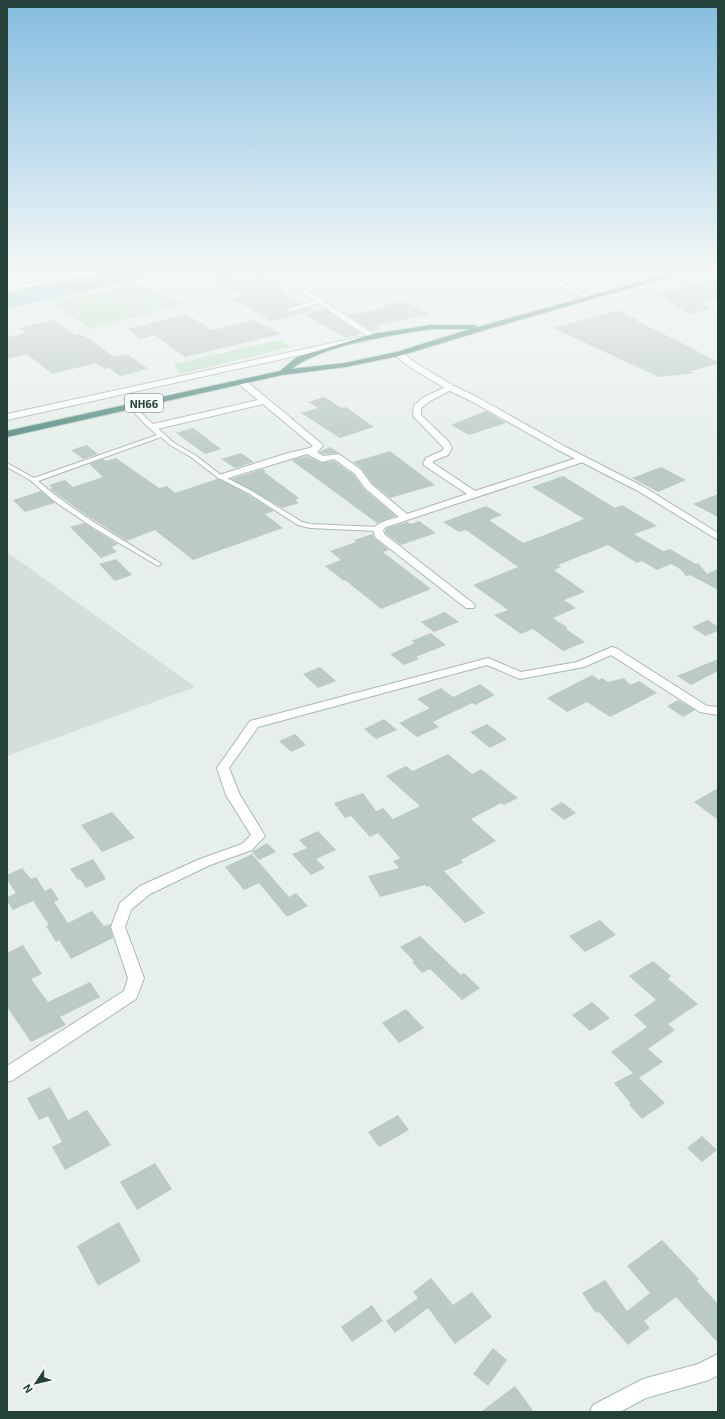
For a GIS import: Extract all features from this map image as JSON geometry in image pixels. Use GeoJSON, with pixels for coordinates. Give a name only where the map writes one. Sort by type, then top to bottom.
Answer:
{"type":"FeatureCollection","features":[{"type":"Feature","properties":{"kind":"highway"},"geometry":{"type":"LineString","coordinates":[[282,373],[300,359],[372,336]]}},
{"type":"Feature","properties":{"kind":"highway","name":"NH66"},"geometry":{"type":"LineString","coordinates":[[7,434],[282,373],[345,366],[399,354],[456,336]]}},
{"type":"Feature","properties":{"kind":"street"},"geometry":{"type":"LineString","coordinates":[[7,417],[372,336]]}},
{"type":"Feature","properties":{"kind":"street"},"geometry":{"type":"LineString","coordinates":[[399,354],[411,364],[451,388],[474,398],[583,459],[641,489],[718,536]]}},
{"type":"Feature","properties":{"kind":"street"},"geometry":{"type":"LineString","coordinates":[[242,382],[319,446],[310,452],[322,459],[336,456],[358,472],[368,486],[405,517]]}},
{"type":"Feature","properties":{"kind":"street"},"geometry":{"type":"LineString","coordinates":[[451,388],[427,399],[417,407],[417,416],[445,443],[448,448],[445,453],[429,460],[428,464],[473,494]]}},
{"type":"Feature","properties":{"kind":"street"},"geometry":{"type":"LineString","coordinates":[[153,427],[264,401]]}},
{"type":"Feature","properties":{"kind":"street"},"geometry":{"type":"LineString","coordinates":[[222,477],[291,455],[314,450]]}},
{"type":"Feature","properties":{"kind":"street"},"geometry":{"type":"LineString","coordinates":[[470,606],[379,535],[378,530],[383,525],[405,517],[583,459]]}},
{"type":"Feature","properties":{"kind":"street"},"geometry":{"type":"LineString","coordinates":[[7,1075],[131,994],[136,978],[118,927],[125,908],[145,890],[205,862],[247,847],[258,836],[233,794],[223,768],[254,724],[488,661],[520,676],[580,665],[612,650],[704,709],[718,711]]}},
{"type":"Feature","properties":{"kind":"street"},"geometry":{"type":"LineString","coordinates":[[608,1408],[643,1389],[702,1373],[718,1364]]}},
{"type":"Feature","properties":{"kind":"lane"},"geometry":{"type":"LineString","coordinates":[[131,406],[172,444],[193,456],[222,477],[300,524],[310,526],[378,530]]}},
{"type":"Feature","properties":{"kind":"lane"},"geometry":{"type":"LineString","coordinates":[[34,480],[162,435]]}},
{"type":"Feature","properties":{"kind":"lane"},"geometry":{"type":"LineString","coordinates":[[7,465],[34,480],[56,500],[96,527],[158,564]]}},
{"type":"Feature","properties":{"kind":"shaded area"},"geometry":{"type":"Polygon","coordinates":[[[7,552],[195,687],[7,756],[7,552]]]}},
{"type":"Feature","properties":{"kind":"green space"},"geometry":{"type":"Polygon","coordinates":[[[280,340],[291,347],[180,374],[174,364],[280,340]]]}},
{"type":"Feature","properties":{"kind":"building"},"geometry":{"type":"Polygon","coordinates":[[[84,336],[114,357],[127,354],[148,369],[120,376],[109,368],[105,369],[96,363],[52,374],[27,354],[7,359],[7,337],[84,336]]]}},
{"type":"Feature","properties":{"kind":"building"},"geometry":{"type":"Polygon","coordinates":[[[136,336],[150,336],[140,339],[136,336]]]}},
{"type":"Feature","properties":{"kind":"building"},"geometry":{"type":"Polygon","coordinates":[[[157,336],[272,336],[185,357],[157,336]]]}},
{"type":"Feature","properties":{"kind":"building"},"geometry":{"type":"Polygon","coordinates":[[[571,336],[668,336],[718,362],[718,364],[690,371],[695,373],[659,377],[571,336]]]}},
{"type":"Feature","properties":{"kind":"building"},"geometry":{"type":"Polygon","coordinates":[[[324,397],[342,408],[346,407],[374,427],[340,438],[301,413],[318,408],[308,402],[324,397]]]}},
{"type":"Feature","properties":{"kind":"building"},"geometry":{"type":"Polygon","coordinates":[[[486,411],[506,423],[469,435],[451,425],[486,411]]]}},
{"type":"Feature","properties":{"kind":"building"},"geometry":{"type":"Polygon","coordinates":[[[193,428],[221,449],[205,454],[176,433],[193,428]]]}},
{"type":"Feature","properties":{"kind":"building"},"geometry":{"type":"Polygon","coordinates":[[[87,445],[98,454],[83,459],[71,450],[87,445]]]}},
{"type":"Feature","properties":{"kind":"building"},"geometry":{"type":"Polygon","coordinates":[[[330,447],[339,453],[323,454],[319,452],[330,447]]]}},
{"type":"Feature","properties":{"kind":"building"},"geometry":{"type":"Polygon","coordinates":[[[390,451],[435,485],[390,498],[372,483],[362,469],[353,462],[390,451]]]}},
{"type":"Feature","properties":{"kind":"building"},"geometry":{"type":"Polygon","coordinates":[[[241,453],[254,462],[235,468],[221,459],[241,453]]]}},
{"type":"Feature","properties":{"kind":"building"},"geometry":{"type":"Polygon","coordinates":[[[307,456],[321,463],[334,461],[354,475],[364,489],[396,516],[377,523],[291,460],[307,456]]]}},
{"type":"Feature","properties":{"kind":"building"},"geometry":{"type":"Polygon","coordinates":[[[116,458],[159,488],[167,486],[175,493],[217,479],[221,480],[274,511],[265,514],[283,528],[193,560],[155,530],[127,541],[83,513],[50,489],[52,488],[49,485],[65,480],[73,487],[103,477],[89,464],[104,459],[106,461],[116,458]]]}},
{"type":"Feature","properties":{"kind":"building"},"geometry":{"type":"Polygon","coordinates":[[[661,467],[686,480],[658,492],[632,478],[661,467]]]}},
{"type":"Feature","properties":{"kind":"building"},"geometry":{"type":"Polygon","coordinates":[[[263,469],[266,471],[264,472],[299,498],[295,500],[299,503],[283,508],[231,479],[263,469]]]}},
{"type":"Feature","properties":{"kind":"building"},"geometry":{"type":"Polygon","coordinates":[[[563,476],[615,508],[622,505],[657,526],[634,534],[663,551],[670,549],[696,564],[698,563],[707,574],[718,569],[718,590],[690,575],[686,576],[680,569],[671,564],[657,570],[642,561],[637,563],[608,545],[558,565],[561,567],[554,570],[585,592],[564,600],[576,608],[553,618],[585,642],[563,651],[533,629],[521,634],[494,615],[508,610],[473,585],[518,567],[466,530],[459,532],[443,522],[486,506],[502,515],[489,520],[523,543],[542,536],[584,519],[532,487],[563,476]]]}},
{"type":"Feature","properties":{"kind":"building"},"geometry":{"type":"Polygon","coordinates":[[[41,491],[55,503],[25,512],[13,500],[41,491]]]}},
{"type":"Feature","properties":{"kind":"building"},"geometry":{"type":"Polygon","coordinates":[[[718,494],[718,517],[693,504],[718,494]]]}},
{"type":"Feature","properties":{"kind":"building"},"geometry":{"type":"Polygon","coordinates":[[[419,521],[436,533],[401,545],[385,533],[387,528],[407,522],[411,524],[419,521]]]}},
{"type":"Feature","properties":{"kind":"building"},"geometry":{"type":"Polygon","coordinates":[[[84,523],[118,544],[112,547],[117,552],[101,558],[70,527],[84,523]]]}},
{"type":"Feature","properties":{"kind":"building"},"geometry":{"type":"Polygon","coordinates":[[[373,534],[374,538],[389,550],[383,552],[431,589],[381,609],[325,566],[341,560],[330,551],[356,542],[354,540],[373,534]]]}},
{"type":"Feature","properties":{"kind":"building"},"geometry":{"type":"Polygon","coordinates":[[[116,559],[132,575],[115,581],[99,564],[116,559]]]}},
{"type":"Feature","properties":{"kind":"building"},"geometry":{"type":"Polygon","coordinates":[[[445,612],[459,622],[434,632],[421,622],[445,612]]]}},
{"type":"Feature","properties":{"kind":"building"},"geometry":{"type":"Polygon","coordinates":[[[708,620],[718,627],[718,631],[705,636],[692,627],[708,620]]]}},
{"type":"Feature","properties":{"kind":"building"},"geometry":{"type":"Polygon","coordinates":[[[431,633],[446,645],[416,657],[419,659],[404,665],[390,654],[415,643],[411,641],[431,633]]]}},
{"type":"Feature","properties":{"kind":"building"},"geometry":{"type":"Polygon","coordinates":[[[718,659],[718,671],[691,685],[677,676],[718,659]]]}},
{"type":"Feature","properties":{"kind":"building"},"geometry":{"type":"Polygon","coordinates":[[[320,667],[336,681],[318,688],[303,674],[320,667]]]}},
{"type":"Feature","properties":{"kind":"building"},"geometry":{"type":"Polygon","coordinates":[[[592,675],[599,680],[602,678],[608,682],[624,678],[630,685],[639,681],[657,693],[610,717],[587,702],[567,712],[547,698],[592,675]]]}},
{"type":"Feature","properties":{"kind":"building"},"geometry":{"type":"Polygon","coordinates":[[[480,684],[495,695],[475,705],[472,703],[433,722],[439,727],[417,737],[399,723],[430,708],[417,699],[441,688],[453,697],[480,684]]]}},
{"type":"Feature","properties":{"kind":"building"},"geometry":{"type":"Polygon","coordinates":[[[678,700],[695,710],[683,717],[667,706],[678,700]]]}},
{"type":"Feature","properties":{"kind":"building"},"geometry":{"type":"Polygon","coordinates":[[[384,719],[397,730],[376,739],[364,729],[384,719]]]}},
{"type":"Feature","properties":{"kind":"building"},"geometry":{"type":"Polygon","coordinates":[[[487,724],[507,739],[490,748],[470,732],[487,724]]]}},
{"type":"Feature","properties":{"kind":"building"},"geometry":{"type":"Polygon","coordinates":[[[295,734],[306,745],[291,752],[279,741],[295,734]]]}},
{"type":"Feature","properties":{"kind":"building"},"geometry":{"type":"Polygon","coordinates":[[[448,754],[472,774],[481,769],[518,798],[504,805],[501,803],[471,819],[496,841],[461,860],[463,863],[444,871],[485,913],[465,923],[429,886],[427,887],[425,885],[380,897],[368,876],[399,868],[393,861],[400,858],[378,833],[370,837],[351,816],[345,818],[334,803],[363,793],[376,811],[383,808],[393,819],[420,806],[386,776],[406,766],[413,771],[448,754]]]}},
{"type":"Feature","properties":{"kind":"building"},"geometry":{"type":"Polygon","coordinates":[[[718,788],[718,820],[694,802],[718,788]]]}},
{"type":"Feature","properties":{"kind":"building"},"geometry":{"type":"Polygon","coordinates":[[[562,802],[576,813],[564,820],[550,809],[562,802]]]}},
{"type":"Feature","properties":{"kind":"building"},"geometry":{"type":"Polygon","coordinates":[[[112,812],[135,838],[102,852],[81,825],[112,812]]]}},
{"type":"Feature","properties":{"kind":"building"},"geometry":{"type":"Polygon","coordinates":[[[318,831],[336,850],[316,859],[325,868],[311,875],[292,854],[307,848],[299,840],[318,831]]]}},
{"type":"Feature","properties":{"kind":"building"},"geometry":{"type":"Polygon","coordinates":[[[267,843],[276,852],[259,860],[252,852],[267,843]]]}},
{"type":"Feature","properties":{"kind":"building"},"geometry":{"type":"Polygon","coordinates":[[[252,854],[289,897],[296,893],[308,906],[287,917],[259,883],[244,890],[225,867],[252,854]]]}},
{"type":"Feature","properties":{"kind":"building"},"geometry":{"type":"Polygon","coordinates":[[[93,859],[106,879],[86,888],[80,879],[78,880],[70,869],[93,859]]]}},
{"type":"Feature","properties":{"kind":"building"},"geometry":{"type":"Polygon","coordinates":[[[22,868],[31,879],[36,877],[45,891],[51,888],[59,900],[54,902],[68,923],[92,911],[104,926],[111,924],[110,927],[113,938],[71,959],[59,940],[56,942],[46,926],[49,925],[33,901],[13,910],[7,901],[7,897],[16,893],[7,880],[7,875],[22,868]]]}},
{"type":"Feature","properties":{"kind":"building"},"geometry":{"type":"Polygon","coordinates":[[[600,920],[616,935],[585,952],[569,936],[600,920]]]}},
{"type":"Feature","properties":{"kind":"building"},"geometry":{"type":"Polygon","coordinates":[[[420,936],[461,975],[464,973],[480,988],[462,1000],[430,969],[422,973],[412,962],[414,961],[400,947],[420,936]]]}},
{"type":"Feature","properties":{"kind":"building"},"geometry":{"type":"Polygon","coordinates":[[[23,945],[42,974],[31,979],[48,1002],[90,982],[100,997],[60,1017],[66,1025],[31,1042],[7,1007],[7,953],[23,945]]]}},
{"type":"Feature","properties":{"kind":"building"},"geometry":{"type":"Polygon","coordinates":[[[653,961],[671,976],[668,979],[698,1004],[668,1024],[675,1030],[648,1049],[663,1062],[639,1078],[665,1103],[642,1119],[629,1105],[631,1104],[614,1083],[633,1073],[611,1052],[647,1027],[634,1015],[656,1000],[629,976],[653,961]]]}},
{"type":"Feature","properties":{"kind":"building"},"geometry":{"type":"Polygon","coordinates":[[[592,1002],[610,1018],[590,1031],[572,1015],[592,1002]]]}},
{"type":"Feature","properties":{"kind":"building"},"geometry":{"type":"Polygon","coordinates":[[[406,1009],[424,1028],[399,1043],[382,1023],[406,1009]]]}},
{"type":"Feature","properties":{"kind":"building"},"geometry":{"type":"Polygon","coordinates":[[[50,1087],[68,1120],[87,1110],[111,1145],[65,1170],[52,1147],[62,1142],[48,1116],[39,1120],[27,1098],[50,1087]]]}},
{"type":"Feature","properties":{"kind":"building"},"geometry":{"type":"Polygon","coordinates":[[[398,1115],[409,1130],[379,1147],[368,1132],[398,1115]]]}},
{"type":"Feature","properties":{"kind":"building"},"geometry":{"type":"Polygon","coordinates":[[[702,1136],[717,1150],[702,1162],[687,1148],[702,1136]]]}},
{"type":"Feature","properties":{"kind":"building"},"geometry":{"type":"Polygon","coordinates":[[[155,1163],[172,1189],[137,1210],[120,1182],[155,1163]]]}},
{"type":"Feature","properties":{"kind":"building"},"geometry":{"type":"Polygon","coordinates":[[[119,1222],[141,1261],[98,1286],[77,1246],[119,1222]]]}},
{"type":"Feature","properties":{"kind":"building"},"geometry":{"type":"Polygon","coordinates":[[[662,1240],[699,1279],[697,1281],[718,1304],[718,1343],[676,1297],[644,1321],[650,1328],[628,1345],[599,1312],[596,1313],[582,1293],[605,1280],[627,1311],[650,1293],[627,1266],[662,1240]]]}},
{"type":"Feature","properties":{"kind":"building"},"geometry":{"type":"Polygon","coordinates":[[[431,1278],[453,1305],[472,1292],[492,1317],[455,1344],[428,1308],[395,1333],[386,1321],[418,1298],[413,1292],[431,1278]]]}},
{"type":"Feature","properties":{"kind":"building"},"geometry":{"type":"Polygon","coordinates":[[[372,1305],[383,1321],[352,1342],[341,1327],[372,1305]]]}},
{"type":"Feature","properties":{"kind":"building"},"geometry":{"type":"Polygon","coordinates":[[[493,1348],[507,1360],[488,1386],[473,1374],[493,1348]]]}},
{"type":"Feature","properties":{"kind":"building"},"geometry":{"type":"Polygon","coordinates":[[[515,1386],[534,1412],[481,1412],[500,1397],[515,1386]]]}}]}
